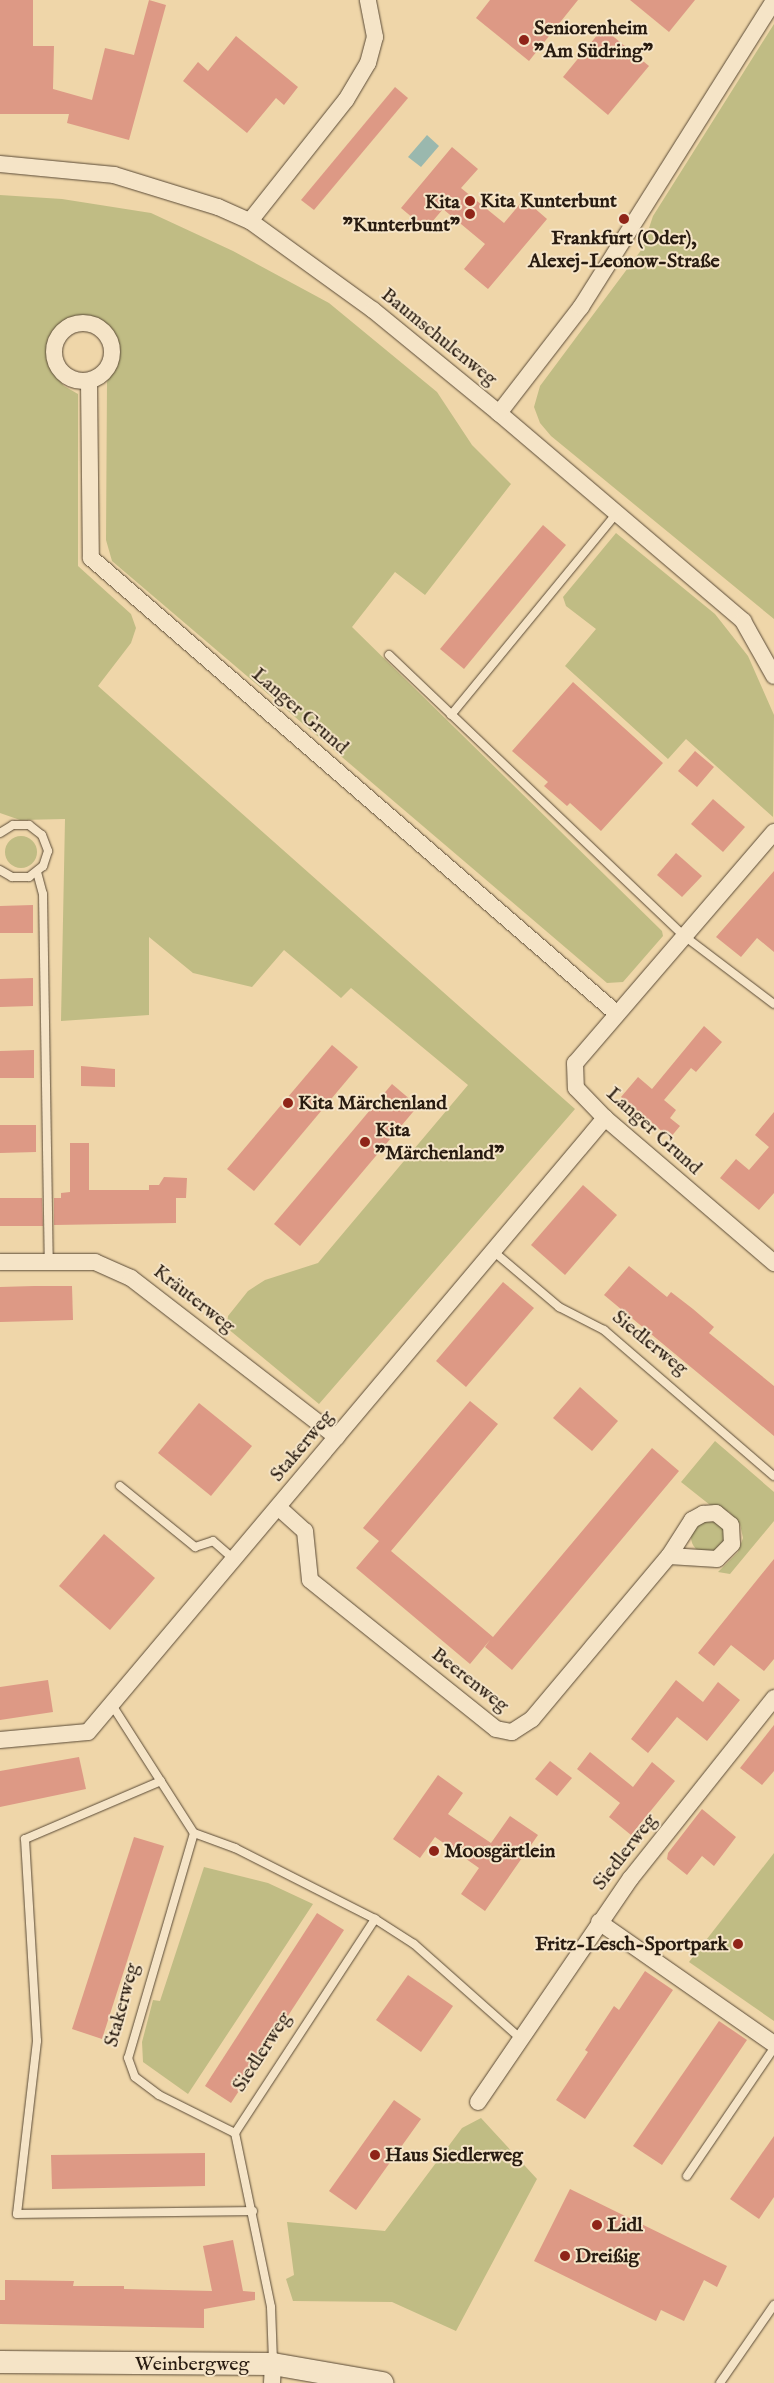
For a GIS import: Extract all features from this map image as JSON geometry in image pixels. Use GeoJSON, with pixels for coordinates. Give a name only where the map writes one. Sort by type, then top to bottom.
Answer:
{"type":"FeatureCollection","features":[{"type":"Feature","properties":{"kind":"street"},"geometry":{"type":"LineString","coordinates":[[250,221],[346,100],[368,63],[375,37],[368,0]]}},
{"type":"Feature","properties":{"kind":"street"},"geometry":{"type":"LineString","coordinates":[[499,413],[586,299],[774,1]]}},
{"type":"Feature","properties":{"kind":"street","name":"Baumschulenweg"},"geometry":{"type":"LineString","coordinates":[[0,164],[114,175],[218,207],[250,221],[373,310],[499,413],[743,621],[774,676]]}},
{"type":"Feature","properties":{"kind":"street","name":"Langer Grund"},"geometry":{"type":"LineString","coordinates":[[89,381],[90,558],[616,1013]]}},
{"type":"Feature","properties":{"kind":"street"},"geometry":{"type":"LineString","coordinates":[[683,935],[774,832]]}},
{"type":"Feature","properties":{"kind":"street","name":"Langer Grund"},"geometry":{"type":"LineString","coordinates":[[683,935],[575,1063],[576,1088],[605,1118],[774,1263]]}},
{"type":"Feature","properties":{"kind":"street","name":"Stakerweg"},"geometry":{"type":"LineString","coordinates":[[0,1740],[88,1732],[605,1118]]}},
{"type":"Feature","properties":{"kind":"street","name":"Kräuterweg"},"geometry":{"type":"LineString","coordinates":[[0,1262],[95,1262],[131,1278],[337,1437]]}},
{"type":"Feature","properties":{"kind":"street","name":"Beerenweg"},"geometry":{"type":"LineString","coordinates":[[278,1508],[305,1531],[310,1580],[496,1729],[512,1732],[532,1719],[669,1556]]}},
{"type":"Feature","properties":{"kind":"street","name":"Siedlerweg"},"geometry":{"type":"LineString","coordinates":[[478,2102],[599,1922],[774,1698]]}},
{"type":"Feature","properties":{"kind":"street"},"geometry":{"type":"LineString","coordinates":[[599,1922],[774,2046]]}},
{"type":"Feature","properties":{"kind":"street","name":"Weinbergweg"},"geometry":{"type":"LineString","coordinates":[[0,2362],[273,2373],[382,2383]]}},
{"type":"Feature","properties":{"kind":"lane"},"geometry":{"type":"LineString","coordinates":[[451,715],[616,513]]}},
{"type":"Feature","properties":{"kind":"lane"},"geometry":{"type":"LineString","coordinates":[[389,655],[683,935],[774,1004]]}},
{"type":"Feature","properties":{"kind":"lane"},"geometry":{"type":"LineString","coordinates":[[0,833],[21,824],[29,825],[42,835],[48,851],[43,866],[37,872],[21,879],[0,870]]}},
{"type":"Feature","properties":{"kind":"lane"},"geometry":{"type":"LineString","coordinates":[[37,872],[43,894],[49,1261]]}},
{"type":"Feature","properties":{"kind":"lane","name":"Siedlerweg"},"geometry":{"type":"LineString","coordinates":[[493,1251],[559,1307],[604,1330],[774,1476]]}},
{"type":"Feature","properties":{"kind":"lane"},"geometry":{"type":"LineString","coordinates":[[120,1486],[195,1547],[213,1541],[234,1559]]}},
{"type":"Feature","properties":{"kind":"lane"},"geometry":{"type":"LineString","coordinates":[[112,1705],[194,1833],[235,1848],[375,1919],[414,1944],[520,2038]]}},
{"type":"Feature","properties":{"kind":"lane"},"geometry":{"type":"LineString","coordinates":[[160,1780],[25,1839],[37,2041],[17,2214],[253,2211]]}},
{"type":"Feature","properties":{"kind":"lane","name":"Stakerweg"},"geometry":{"type":"LineString","coordinates":[[194,1833],[128,2058],[135,2077],[159,2095],[235,2132]]}},
{"type":"Feature","properties":{"kind":"lane","name":"Siedlerweg"},"geometry":{"type":"LineString","coordinates":[[235,2132],[375,1919]]}},
{"type":"Feature","properties":{"kind":"lane"},"geometry":{"type":"LineString","coordinates":[[687,2176],[774,2046]]}},
{"type":"Feature","properties":{"kind":"lane"},"geometry":{"type":"LineString","coordinates":[[235,2132],[253,2211],[271,2307],[273,2373]]}},
{"type":"Feature","properties":{"kind":"lane"},"geometry":{"type":"LineString","coordinates":[[720,2383],[774,2305]]}},
{"type":"Feature","properties":{"kind":"shaded area"},"geometry":{"type":"Polygon","coordinates":[[[774,24],[774,619],[551,436],[540,423],[534,407],[540,386],[642,249],[653,216],[774,24]]]}},
{"type":"Feature","properties":{"kind":"shaded area"},"geometry":{"type":"Polygon","coordinates":[[[0,195],[62,199],[151,213],[233,251],[329,303],[437,392],[472,445],[511,484],[425,595],[395,572],[352,627],[662,931],[663,936],[623,982],[607,983],[112,561],[106,540],[107,382],[116,360],[116,338],[96,320],[81,316],[57,329],[48,348],[52,371],[64,386],[78,394],[78,566],[131,614],[136,628],[131,643],[98,686],[575,1109],[319,1404],[227,1328],[228,1316],[248,1291],[265,1280],[318,1263],[468,1085],[351,988],[341,998],[284,950],[252,987],[193,973],[149,937],[149,1015],[61,1021],[65,819],[20,820],[0,813],[0,195]]]}},
{"type":"Feature","properties":{"kind":"shaded area"},"geometry":{"type":"Polygon","coordinates":[[[616,533],[715,614],[748,656],[774,715],[773,817],[686,739],[668,759],[565,666],[596,629],[566,606],[563,597],[616,533]]]}},
{"type":"Feature","properties":{"kind":"shaded area"},"geometry":{"type":"Polygon","coordinates":[[[21,836],[27,837],[32,841],[36,846],[36,858],[32,863],[27,867],[21,868],[15,867],[10,863],[6,858],[5,852],[6,846],[10,841],[15,837],[21,836]]]}},
{"type":"Feature","properties":{"kind":"shaded area"},"geometry":{"type":"Polygon","coordinates":[[[715,1441],[774,1492],[774,1521],[730,1574],[718,1572],[738,1552],[743,1538],[740,1524],[729,1512],[710,1505],[681,1482],[715,1441]]]}},
{"type":"Feature","properties":{"kind":"shaded area"},"geometry":{"type":"Polygon","coordinates":[[[708,1520],[720,1525],[725,1537],[720,1549],[708,1554],[696,1549],[691,1537],[696,1525],[708,1520]]]}},
{"type":"Feature","properties":{"kind":"shaded area","name":"Fritz-Lesch-Sportpark"},"geometry":{"type":"Polygon","coordinates":[[[774,1853],[774,2021],[689,1962],[774,1853]]]}},
{"type":"Feature","properties":{"kind":"shaded area"},"geometry":{"type":"Polygon","coordinates":[[[204,1867],[268,1883],[313,1904],[188,2094],[143,2062],[142,2042],[153,2000],[160,2001],[204,1867]]]}},
{"type":"Feature","properties":{"kind":"shaded area"},"geometry":{"type":"Polygon","coordinates":[[[481,2118],[537,2179],[456,2331],[392,2302],[293,2301],[286,2279],[294,2275],[287,2222],[385,2231],[462,2128],[481,2118]]]}},
{"type":"Feature","properties":{"kind":"water"},"geometry":{"type":"Polygon","coordinates":[[[427,135],[439,146],[421,167],[408,157],[427,135]]]}},
{"type":"Feature","properties":{"kind":"building"},"geometry":{"type":"Polygon","coordinates":[[[0,0],[33,0],[33,46],[54,46],[53,89],[92,100],[105,48],[134,55],[149,0],[166,5],[129,140],[67,123],[69,114],[0,114],[0,0]]]}},
{"type":"Feature","properties":{"kind":"building","name":"Seniorenheim \"Am Südring\""},"geometry":{"type":"Polygon","coordinates":[[[490,0],[578,0],[529,61],[476,18],[490,0]]]}},
{"type":"Feature","properties":{"kind":"building","name":"Seniorenheim \"Am Südring\""},"geometry":{"type":"Polygon","coordinates":[[[630,0],[695,0],[669,32],[630,0]]]}},
{"type":"Feature","properties":{"kind":"building"},"geometry":{"type":"Polygon","coordinates":[[[603,28],[649,66],[608,115],[563,77],[603,28]]]}},
{"type":"Feature","properties":{"kind":"building"},"geometry":{"type":"Polygon","coordinates":[[[236,36],[298,87],[284,105],[276,98],[247,133],[183,81],[198,62],[208,71],[236,36]]]}},
{"type":"Feature","properties":{"kind":"building"},"geometry":{"type":"Polygon","coordinates":[[[395,87],[408,98],[314,210],[301,200],[395,87]]]}},
{"type":"Feature","properties":{"kind":"building","name":"Kita \"Kunterbunt\""},"geometry":{"type":"Polygon","coordinates":[[[452,147],[478,169],[461,188],[504,223],[524,199],[547,219],[488,289],[464,269],[485,244],[443,209],[426,229],[401,208],[452,147]]]}},
{"type":"Feature","properties":{"kind":"building"},"geometry":{"type":"Polygon","coordinates":[[[543,525],[566,545],[464,669],[440,649],[543,525]]]}},
{"type":"Feature","properties":{"kind":"building"},"geometry":{"type":"Polygon","coordinates":[[[573,682],[663,763],[601,831],[570,803],[567,806],[544,786],[548,782],[512,751],[573,682]]]}},
{"type":"Feature","properties":{"kind":"building"},"geometry":{"type":"Polygon","coordinates":[[[695,751],[714,767],[697,787],[678,771],[695,751]]]}},
{"type":"Feature","properties":{"kind":"building"},"geometry":{"type":"Polygon","coordinates":[[[713,799],[745,827],[723,852],[691,824],[713,799]]]}},
{"type":"Feature","properties":{"kind":"building"},"geometry":{"type":"Polygon","coordinates":[[[676,853],[702,876],[682,897],[657,875],[676,853]]]}},
{"type":"Feature","properties":{"kind":"building"},"geometry":{"type":"Polygon","coordinates":[[[774,871],[774,952],[757,938],[741,957],[716,937],[774,871]]]}},
{"type":"Feature","properties":{"kind":"building"},"geometry":{"type":"Polygon","coordinates":[[[33,905],[33,933],[0,933],[0,906],[33,905]]]}},
{"type":"Feature","properties":{"kind":"building"},"geometry":{"type":"Polygon","coordinates":[[[33,978],[33,1006],[0,1007],[0,979],[33,978]]]}},
{"type":"Feature","properties":{"kind":"building"},"geometry":{"type":"Polygon","coordinates":[[[704,1026],[722,1042],[696,1072],[691,1068],[664,1100],[676,1110],[670,1118],[680,1126],[670,1138],[621,1097],[638,1077],[652,1089],[704,1026]]]}},
{"type":"Feature","properties":{"kind":"building"},"geometry":{"type":"Polygon","coordinates":[[[332,1045],[358,1067],[254,1191],[227,1169],[332,1045]]]}},
{"type":"Feature","properties":{"kind":"building"},"geometry":{"type":"Polygon","coordinates":[[[34,1050],[34,1078],[0,1078],[0,1051],[34,1050]]]}},
{"type":"Feature","properties":{"kind":"building"},"geometry":{"type":"Polygon","coordinates":[[[81,1066],[115,1069],[115,1087],[81,1086],[81,1066]]]}},
{"type":"Feature","properties":{"kind":"building"},"geometry":{"type":"Polygon","coordinates":[[[392,1084],[418,1106],[300,1246],[274,1224],[392,1084]]]}},
{"type":"Feature","properties":{"kind":"building"},"geometry":{"type":"Polygon","coordinates":[[[774,1112],[774,1193],[759,1210],[720,1178],[736,1159],[749,1170],[769,1147],[755,1135],[774,1112]]]}},
{"type":"Feature","properties":{"kind":"building"},"geometry":{"type":"Polygon","coordinates":[[[0,1125],[36,1125],[36,1152],[0,1153],[0,1125]]]}},
{"type":"Feature","properties":{"kind":"building"},"geometry":{"type":"Polygon","coordinates":[[[70,1143],[89,1143],[89,1190],[149,1190],[149,1185],[159,1185],[164,1177],[187,1178],[186,1198],[176,1198],[176,1223],[54,1225],[54,1198],[61,1198],[61,1193],[70,1192],[70,1143]]]}},
{"type":"Feature","properties":{"kind":"building"},"geometry":{"type":"Polygon","coordinates":[[[583,1185],[617,1215],[565,1275],[531,1245],[583,1185]]]}},
{"type":"Feature","properties":{"kind":"building"},"geometry":{"type":"Polygon","coordinates":[[[0,1198],[42,1198],[43,1226],[0,1226],[0,1198]]]}},
{"type":"Feature","properties":{"kind":"building"},"geometry":{"type":"Polygon","coordinates":[[[629,1266],[667,1297],[671,1292],[693,1309],[714,1327],[709,1333],[774,1386],[774,1436],[604,1295],[629,1266]]]}},
{"type":"Feature","properties":{"kind":"building"},"geometry":{"type":"Polygon","coordinates":[[[503,1282],[534,1308],[466,1387],[436,1361],[503,1282]]]}},
{"type":"Feature","properties":{"kind":"building"},"geometry":{"type":"Polygon","coordinates":[[[72,1286],[73,1320],[0,1322],[0,1287],[72,1286]]]}},
{"type":"Feature","properties":{"kind":"building"},"geometry":{"type":"Polygon","coordinates":[[[580,1387],[618,1421],[592,1451],[553,1418],[580,1387]]]}},
{"type":"Feature","properties":{"kind":"building"},"geometry":{"type":"Polygon","coordinates":[[[470,1401],[498,1424],[391,1551],[493,1637],[652,1448],[679,1471],[512,1670],[485,1647],[490,1640],[470,1664],[356,1568],[379,1541],[363,1528],[470,1401]]]}},
{"type":"Feature","properties":{"kind":"building"},"geometry":{"type":"Polygon","coordinates":[[[199,1403],[252,1446],[211,1496],[158,1453],[199,1403]]]}},
{"type":"Feature","properties":{"kind":"building"},"geometry":{"type":"Polygon","coordinates":[[[104,1534],[155,1578],[110,1630],[59,1586],[104,1534]]]}},
{"type":"Feature","properties":{"kind":"building"},"geometry":{"type":"Polygon","coordinates":[[[774,1559],[774,1659],[764,1671],[731,1645],[714,1666],[698,1653],[774,1559]]]}},
{"type":"Feature","properties":{"kind":"building"},"geometry":{"type":"Polygon","coordinates":[[[48,1680],[53,1712],[0,1720],[0,1687],[48,1680]]]}},
{"type":"Feature","properties":{"kind":"building"},"geometry":{"type":"Polygon","coordinates":[[[676,1680],[703,1702],[718,1682],[740,1700],[707,1741],[677,1717],[648,1753],[631,1739],[676,1680]]]}},
{"type":"Feature","properties":{"kind":"building"},"geometry":{"type":"Polygon","coordinates":[[[774,1725],[774,1771],[762,1785],[740,1768],[774,1725]]]}},
{"type":"Feature","properties":{"kind":"building"},"geometry":{"type":"Polygon","coordinates":[[[590,1752],[633,1787],[652,1762],[675,1781],[631,1835],[609,1817],[620,1803],[577,1769],[590,1752]]]}},
{"type":"Feature","properties":{"kind":"building"},"geometry":{"type":"Polygon","coordinates":[[[79,1757],[86,1789],[0,1807],[0,1771],[79,1757]]]}},
{"type":"Feature","properties":{"kind":"building"},"geometry":{"type":"Polygon","coordinates":[[[550,1761],[572,1778],[557,1796],[535,1779],[550,1761]]]}},
{"type":"Feature","properties":{"kind":"building"},"geometry":{"type":"Polygon","coordinates":[[[438,1775],[463,1793],[448,1814],[491,1843],[510,1816],[538,1835],[485,1911],[461,1894],[479,1868],[435,1837],[420,1858],[393,1839],[438,1775]]]}},
{"type":"Feature","properties":{"kind":"building"},"geometry":{"type":"Polygon","coordinates":[[[702,1809],[736,1837],[714,1866],[702,1856],[687,1875],[667,1859],[668,1853],[702,1809]]]}},
{"type":"Feature","properties":{"kind":"building"},"geometry":{"type":"Polygon","coordinates":[[[134,1837],[164,1846],[102,2039],[72,2029],[134,1837]]]}},
{"type":"Feature","properties":{"kind":"building"},"geometry":{"type":"Polygon","coordinates":[[[317,1913],[344,1930],[231,2103],[205,2086],[317,1913]]]}},
{"type":"Feature","properties":{"kind":"building"},"geometry":{"type":"Polygon","coordinates":[[[645,1971],[673,1990],[585,2119],[556,2100],[588,2052],[585,2050],[614,2006],[619,2010],[645,1971]]]}},
{"type":"Feature","properties":{"kind":"building"},"geometry":{"type":"Polygon","coordinates":[[[408,1975],[453,2006],[421,2052],[376,2020],[408,1975]]]}},
{"type":"Feature","properties":{"kind":"building"},"geometry":{"type":"Polygon","coordinates":[[[719,2021],[747,2040],[662,2165],[633,2146],[719,2021]]]}},
{"type":"Feature","properties":{"kind":"building","name":"Haus Siedlerweg"},"geometry":{"type":"Polygon","coordinates":[[[394,2100],[421,2119],[356,2210],[329,2191],[394,2100]]]}},
{"type":"Feature","properties":{"kind":"building"},"geometry":{"type":"Polygon","coordinates":[[[774,2136],[774,2197],[759,2219],[730,2199],[774,2136]]]}},
{"type":"Feature","properties":{"kind":"building"},"geometry":{"type":"Polygon","coordinates":[[[205,2153],[205,2186],[52,2189],[51,2155],[205,2153]]]}},
{"type":"Feature","properties":{"kind":"building","name":"Lidl"},"geometry":{"type":"Polygon","coordinates":[[[570,2189],[727,2266],[717,2287],[704,2280],[684,2321],[661,2310],[656,2321],[534,2261],[570,2189]]]}},
{"type":"Feature","properties":{"kind":"building"},"geometry":{"type":"Polygon","coordinates":[[[233,2240],[243,2291],[255,2292],[255,2300],[204,2309],[204,2328],[0,2324],[0,2300],[5,2300],[5,2280],[74,2281],[73,2286],[124,2286],[124,2289],[212,2291],[203,2246],[233,2240]]]}},
{"type":"Feature","properties":{"kind":"place","name":"Seniorenheim \"Am Südring\""},"geometry":{"type":"Point","coordinates":[524,40]}},
{"type":"Feature","properties":{"kind":"place","name":"Kita Kunterbunt"},"geometry":{"type":"Point","coordinates":[470,201]}},
{"type":"Feature","properties":{"kind":"place","name":"Kita \"Kunterbunt\""},"geometry":{"type":"Point","coordinates":[470,214]}},
{"type":"Feature","properties":{"kind":"place","name":"Frankfurt (Oder), Alexej-Leonow-Straße"},"geometry":{"type":"Point","coordinates":[624,219]}},
{"type":"Feature","properties":{"kind":"place","name":"Kita Märchenland"},"geometry":{"type":"Point","coordinates":[288,1103]}},
{"type":"Feature","properties":{"kind":"place","name":"Kita \"Märchenland\""},"geometry":{"type":"Point","coordinates":[365,1142]}},
{"type":"Feature","properties":{"kind":"place","name":"Moosgärtlein"},"geometry":{"type":"Point","coordinates":[434,1851]}},
{"type":"Feature","properties":{"kind":"place","name":"Fritz-Lesch-Sportpark"},"geometry":{"type":"Point","coordinates":[738,1944]}},
{"type":"Feature","properties":{"kind":"place","name":"Haus Siedlerweg"},"geometry":{"type":"Point","coordinates":[375,2155]}},
{"type":"Feature","properties":{"kind":"place","name":"Lidl"},"geometry":{"type":"Point","coordinates":[597,2225]}},
{"type":"Feature","properties":{"kind":"place","name":"Dreißig"},"geometry":{"type":"Point","coordinates":[565,2256]}}]}
